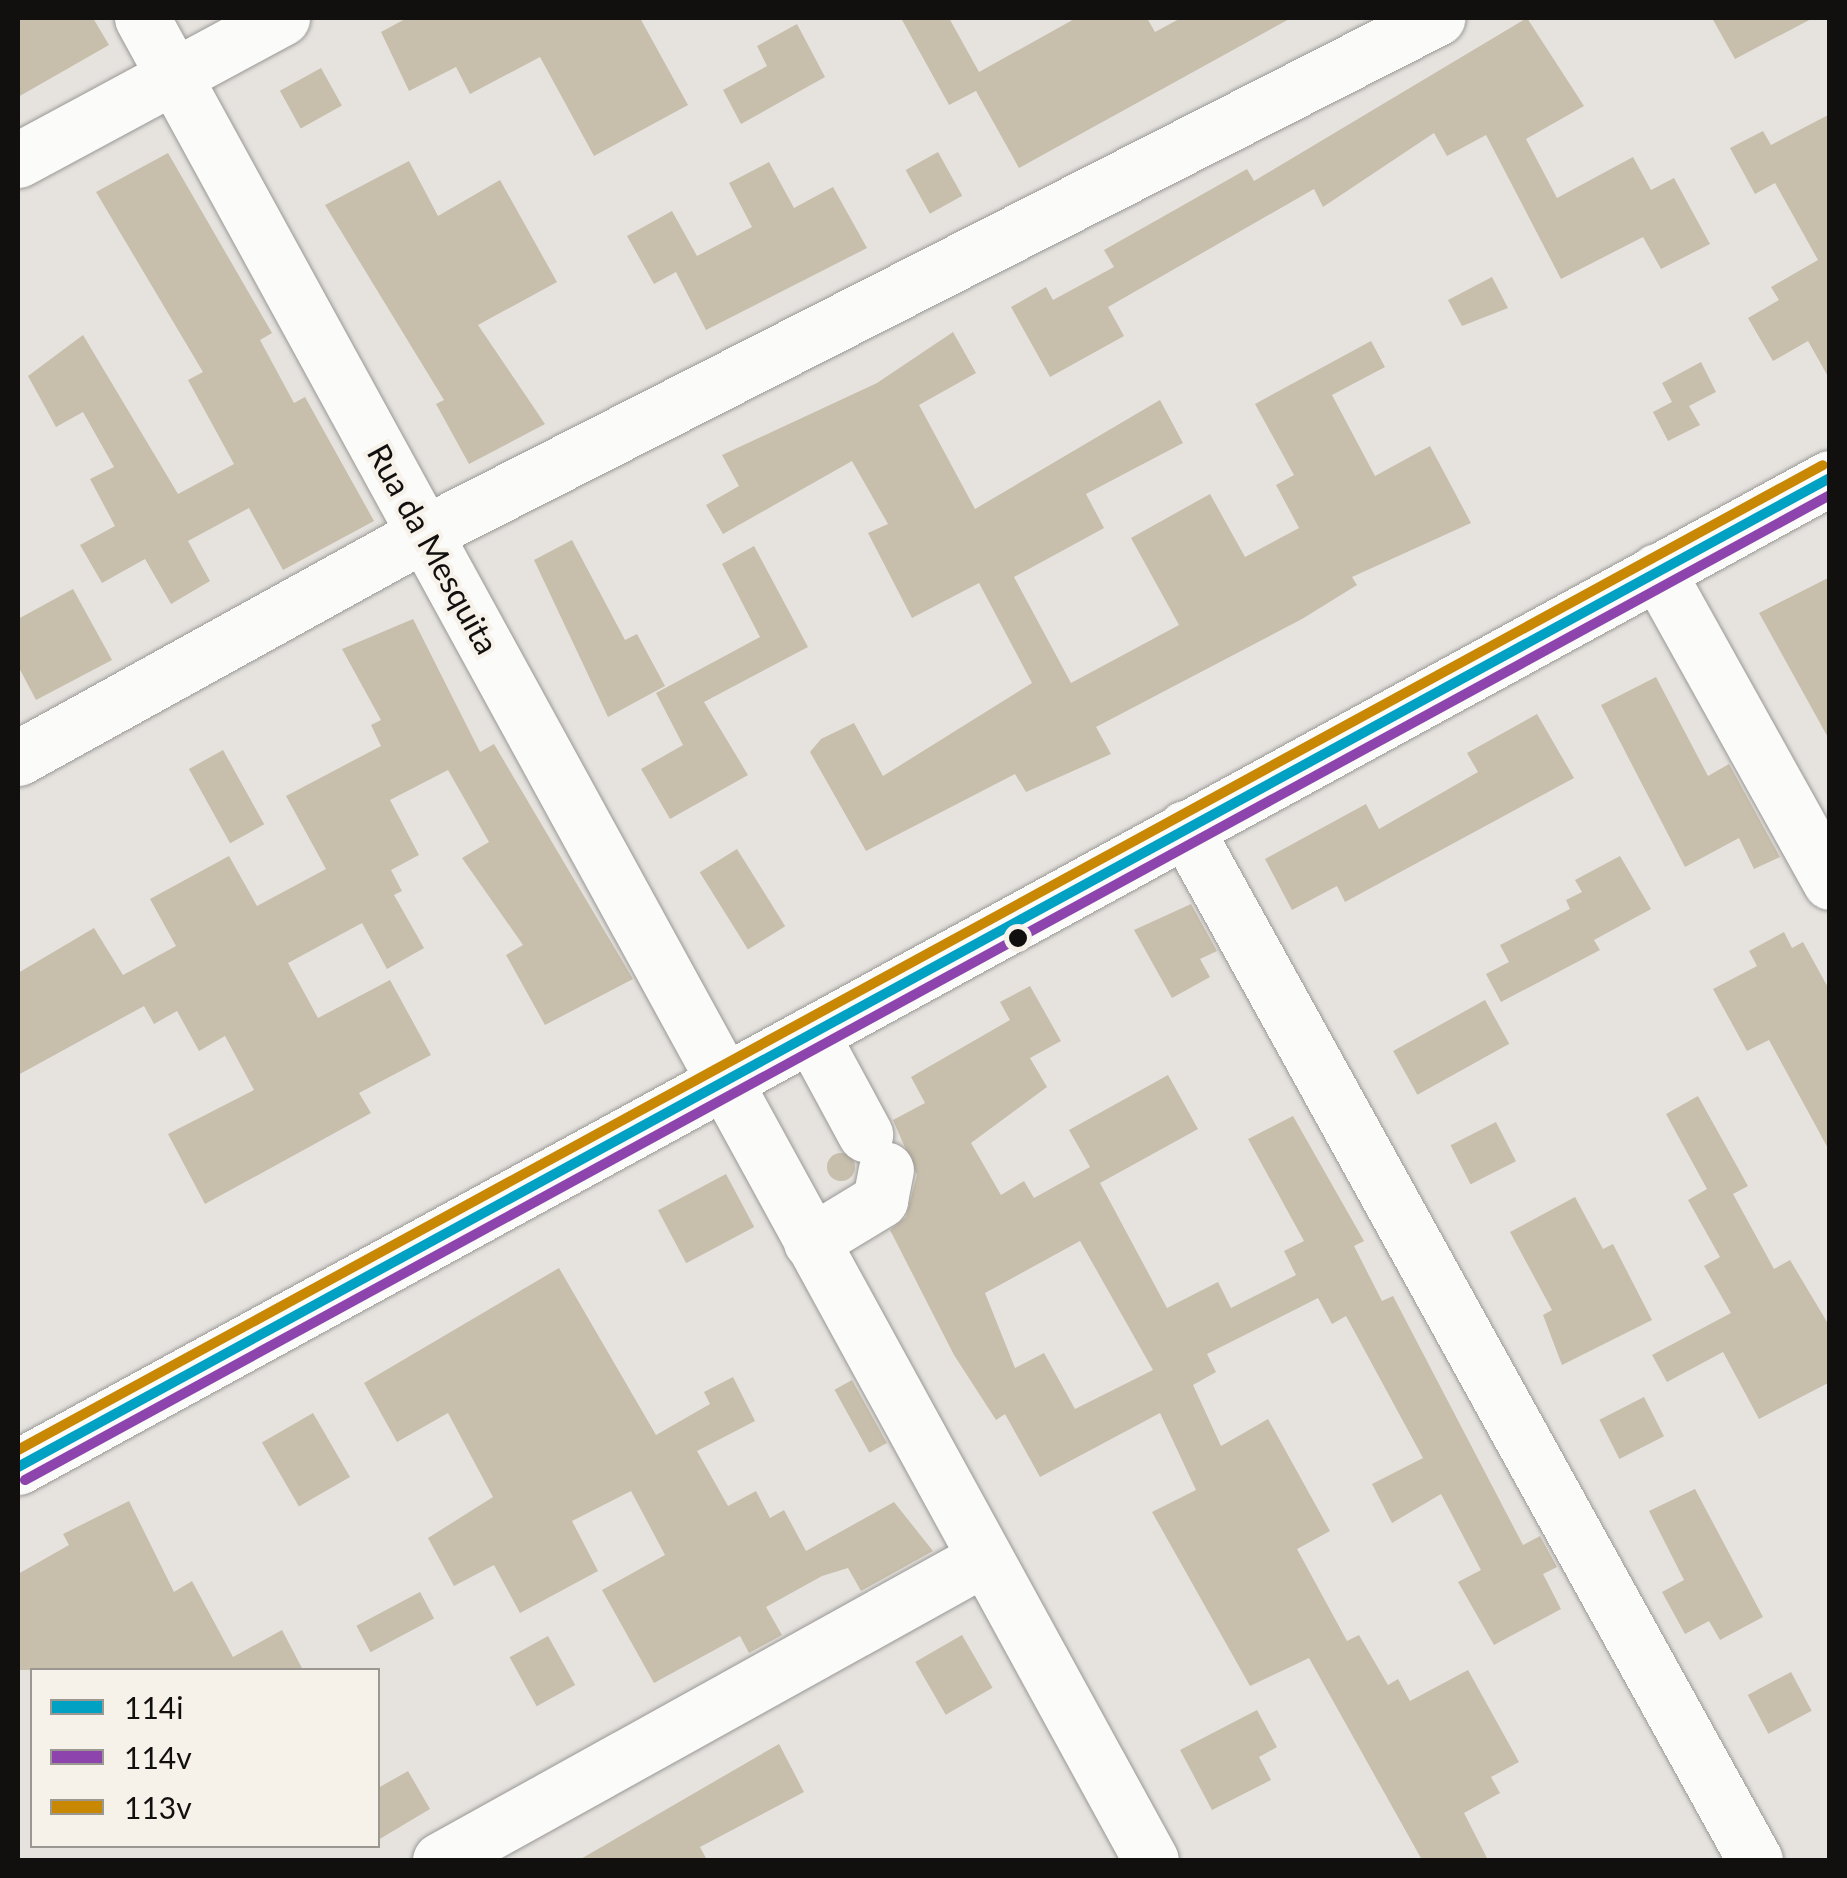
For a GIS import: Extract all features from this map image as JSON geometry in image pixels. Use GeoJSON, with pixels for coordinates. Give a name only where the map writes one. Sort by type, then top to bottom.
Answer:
{"type":"FeatureCollection","features":[{"type":"Feature","properties":{"kind":"street","name":"Rua da Mesquita"},"geometry":{"type":"LineString","coordinates":[[142,18],[724,1080],[981,1560],[1151,1860]]}},
{"type":"Feature","properties":{"kind":"street"},"geometry":{"type":"LineString","coordinates":[[18,160],[282,18]]}},
{"type":"Feature","properties":{"kind":"street"},"geometry":{"type":"LineString","coordinates":[[18,758],[425,534],[1437,18]]}},
{"type":"Feature","properties":{"kind":"street"},"geometry":{"type":"LineString","coordinates":[[18,1467],[1830,478]]}},
{"type":"Feature","properties":{"kind":"street"},"geometry":{"type":"LineString","coordinates":[[1658,570],[1830,882]]}},
{"type":"Feature","properties":{"kind":"street"},"geometry":{"type":"LineString","coordinates":[[1185,828],[1755,1860]]}},
{"type":"Feature","properties":{"kind":"street"},"geometry":{"type":"LineString","coordinates":[[810,1034],[876,1152],[880,1200],[811,1242]]}},
{"type":"Feature","properties":{"kind":"street"},"geometry":{"type":"LineString","coordinates":[[440,1860],[981,1560]]}},
{"type":"Feature","properties":{"kind":"building"},"geometry":{"type":"Polygon","coordinates":[[[18,18],[93,18],[109,45],[18,97],[18,18]]]}},
{"type":"Feature","properties":{"kind":"building"},"geometry":{"type":"Polygon","coordinates":[[[407,18],[640,18],[688,105],[594,156],[540,57],[470,94],[456,67],[409,91],[381,32],[407,18]]]}},
{"type":"Feature","properties":{"kind":"building"},"geometry":{"type":"Polygon","coordinates":[[[901,18],[949,18],[979,72],[1076,18],[1147,18],[1155,32],[1181,18],[1291,18],[1019,168],[976,91],[949,105],[901,18]]]}},
{"type":"Feature","properties":{"kind":"building"},"geometry":{"type":"Polygon","coordinates":[[[1527,18],[1584,106],[1526,139],[1557,198],[1633,157],[1651,190],[1674,178],[1710,244],[1661,269],[1643,237],[1561,279],[1486,135],[1447,156],[1434,133],[1323,207],[1314,189],[1108,307],[1124,336],[1050,377],[1011,307],[1046,287],[1053,300],[1114,267],[1104,250],[1247,169],[1254,181],[1527,18]]]}},
{"type":"Feature","properties":{"kind":"building"},"geometry":{"type":"Polygon","coordinates":[[[1712,18],[1813,18],[1735,59],[1712,18]]]}},
{"type":"Feature","properties":{"kind":"building"},"geometry":{"type":"Polygon","coordinates":[[[797,24],[825,77],[741,124],[723,90],[767,66],[757,46],[797,24]]]}},
{"type":"Feature","properties":{"kind":"building"},"geometry":{"type":"Polygon","coordinates":[[[321,68],[342,106],[301,128],[280,91],[321,68]]]}},
{"type":"Feature","properties":{"kind":"building"},"geometry":{"type":"Polygon","coordinates":[[[1830,114],[1830,380],[1808,341],[1773,361],[1748,318],[1779,300],[1771,287],[1818,260],[1775,183],[1755,194],[1730,148],[1763,131],[1771,145],[1830,114]]]}},
{"type":"Feature","properties":{"kind":"building"},"geometry":{"type":"Polygon","coordinates":[[[938,152],[962,196],[930,214],[906,170],[938,152]]]}},
{"type":"Feature","properties":{"kind":"building"},"geometry":{"type":"Polygon","coordinates":[[[168,153],[272,333],[260,340],[294,403],[305,397],[374,521],[283,570],[249,508],[188,541],[210,581],[171,604],[145,559],[102,583],[80,545],[115,526],[90,479],[114,467],[83,412],[56,427],[28,376],[83,335],[178,494],[234,464],[188,380],[203,372],[96,192],[168,153]]]}},
{"type":"Feature","properties":{"kind":"building"},"geometry":{"type":"Polygon","coordinates":[[[409,161],[438,216],[500,180],[557,282],[478,325],[545,424],[469,464],[436,404],[444,400],[325,205],[409,161]]]}},
{"type":"Feature","properties":{"kind":"building"},"geometry":{"type":"Polygon","coordinates":[[[769,162],[794,208],[833,187],[867,248],[706,330],[676,272],[654,284],[627,236],[672,211],[697,256],[752,227],[729,183],[769,162]]]}},
{"type":"Feature","properties":{"kind":"building"},"geometry":{"type":"Polygon","coordinates":[[[1492,277],[1508,308],[1462,326],[1448,300],[1492,277]]]}},
{"type":"Feature","properties":{"kind":"building"},"geometry":{"type":"Polygon","coordinates":[[[953,332],[976,373],[919,405],[975,509],[1160,400],[1183,443],[1086,494],[1104,528],[1014,577],[1071,683],[1179,625],[1131,538],[1210,494],[1245,557],[1299,528],[1276,485],[1294,475],[1255,404],[1371,341],[1385,367],[1332,395],[1375,476],[1430,446],[1471,523],[1352,577],[1357,585],[1302,619],[1096,727],[1111,754],[1026,792],[1015,774],[866,851],[810,752],[821,739],[854,723],[883,776],[1032,683],[979,583],[912,618],[868,533],[888,524],[852,461],[723,534],[706,505],[739,486],[722,455],[877,383],[953,332]]]}},
{"type":"Feature","properties":{"kind":"building"},"geometry":{"type":"Polygon","coordinates":[[[1701,362],[1716,392],[1689,406],[1700,425],[1668,441],[1653,412],[1672,402],[1662,383],[1701,362]]]}},
{"type":"Feature","properties":{"kind":"building"},"geometry":{"type":"Polygon","coordinates":[[[572,540],[625,640],[637,634],[665,686],[608,717],[534,560],[572,540]]]}},
{"type":"Feature","properties":{"kind":"building"},"geometry":{"type":"Polygon","coordinates":[[[754,546],[808,647],[704,702],[748,775],[670,819],[641,769],[683,745],[656,693],[760,637],[722,564],[754,546]]]}},
{"type":"Feature","properties":{"kind":"building"},"geometry":{"type":"Polygon","coordinates":[[[1830,577],[1830,741],[1759,613],[1830,577]]]}},
{"type":"Feature","properties":{"kind":"building"},"geometry":{"type":"Polygon","coordinates":[[[73,589],[112,660],[36,700],[18,666],[18,619],[73,589]]]}},
{"type":"Feature","properties":{"kind":"building"},"geometry":{"type":"Polygon","coordinates":[[[413,619],[480,752],[494,744],[633,979],[545,1025],[506,955],[523,945],[462,858],[489,842],[448,770],[390,800],[419,855],[391,870],[402,891],[394,895],[424,948],[387,969],[362,923],[288,963],[318,1018],[390,980],[431,1055],[359,1093],[371,1113],[205,1204],[168,1134],[254,1090],[225,1036],[199,1051],[177,1011],[154,1024],[144,1006],[18,1075],[18,973],[94,928],[123,975],[176,946],[150,899],[229,856],[257,906],[326,869],[286,796],[381,746],[371,725],[381,720],[342,649],[413,619]]]}},
{"type":"Feature","properties":{"kind":"building"},"geometry":{"type":"Polygon","coordinates":[[[1656,677],[1708,776],[1729,764],[1780,857],[1754,869],[1739,838],[1685,867],[1601,705],[1656,677]]]}},
{"type":"Feature","properties":{"kind":"building"},"geometry":{"type":"Polygon","coordinates":[[[1537,714],[1574,778],[1345,902],[1337,886],[1292,910],[1265,859],[1366,804],[1379,829],[1478,772],[1467,753],[1537,714]]]}},
{"type":"Feature","properties":{"kind":"building"},"geometry":{"type":"Polygon","coordinates":[[[223,750],[264,824],[230,843],[189,769],[223,750]]]}},
{"type":"Feature","properties":{"kind":"building"},"geometry":{"type":"Polygon","coordinates":[[[737,849],[785,926],[748,949],[700,872],[737,849]]]}},
{"type":"Feature","properties":{"kind":"building"},"geometry":{"type":"Polygon","coordinates":[[[1620,856],[1651,909],[1594,940],[1600,950],[1501,1002],[1486,974],[1509,962],[1500,945],[1570,909],[1566,900],[1582,892],[1575,880],[1620,856]]]}},
{"type":"Feature","properties":{"kind":"building"},"geometry":{"type":"Polygon","coordinates":[[[1191,904],[1217,951],[1200,959],[1210,977],[1172,998],[1134,930],[1191,904]]]}},
{"type":"Feature","properties":{"kind":"building"},"geometry":{"type":"Polygon","coordinates":[[[1784,932],[1792,948],[1803,942],[1830,991],[1830,1152],[1769,1040],[1747,1051],[1713,989],[1757,966],[1749,951],[1784,932]]]}},
{"type":"Feature","properties":{"kind":"building"},"geometry":{"type":"Polygon","coordinates":[[[1030,986],[1061,1041],[1030,1058],[1047,1087],[971,1143],[1001,1195],[1024,1181],[1034,1198],[1090,1167],[1069,1130],[1168,1075],[1198,1129],[1100,1183],[1167,1308],[1218,1282],[1231,1308],[1296,1275],[1284,1251],[1304,1241],[1248,1139],[1293,1116],[1364,1241],[1354,1246],[1382,1301],[1393,1296],[1523,1545],[1540,1536],[1557,1567],[1543,1574],[1561,1609],[1494,1645],[1458,1582],[1481,1570],[1441,1494],[1392,1523],[1372,1484],[1423,1458],[1346,1316],[1332,1324],[1318,1298],[1207,1354],[1216,1372],[1193,1385],[1221,1446],[1268,1419],[1330,1531],[1297,1549],[1347,1641],[1359,1635],[1388,1685],[1398,1679],[1410,1701],[1468,1670],[1519,1762],[1491,1777],[1500,1793],[1464,1813],[1488,1860],[1422,1860],[1309,1658],[1250,1686],[1152,1512],[1196,1490],[1160,1413],[1040,1477],[1005,1414],[996,1420],[954,1355],[890,1230],[906,1217],[917,1175],[893,1120],[925,1103],[911,1077],[1010,1020],[1000,1002],[1030,986]],[[1080,1241],[985,1293],[1015,1368],[1044,1353],[1075,1409],[1153,1370],[1080,1241]]]}},
{"type":"Feature","properties":{"kind":"building"},"geometry":{"type":"Polygon","coordinates":[[[1485,1000],[1509,1044],[1417,1095],[1393,1051],[1485,1000]]]}},
{"type":"Feature","properties":{"kind":"building"},"geometry":{"type":"Polygon","coordinates":[[[1698,1096],[1748,1186],[1733,1194],[1774,1269],[1790,1260],[1830,1327],[1830,1382],[1759,1419],[1723,1352],[1667,1382],[1652,1355],[1731,1313],[1704,1266],[1720,1257],[1688,1200],[1707,1189],[1666,1114],[1698,1096]]]}},
{"type":"Feature","properties":{"kind":"building"},"geometry":{"type":"Polygon","coordinates":[[[1496,1122],[1516,1161],[1471,1184],[1451,1145],[1496,1122]]]}},
{"type":"Feature","properties":{"kind":"building"},"geometry":{"type":"Polygon","coordinates":[[[841,1153],[851,1157],[855,1167],[851,1177],[841,1181],[831,1177],[827,1167],[831,1157],[841,1153]]]}},
{"type":"Feature","properties":{"kind":"building"},"geometry":{"type":"Polygon","coordinates":[[[726,1174],[754,1227],[686,1263],[658,1210],[726,1174]]]}},
{"type":"Feature","properties":{"kind":"building"},"geometry":{"type":"Polygon","coordinates":[[[1575,1197],[1603,1249],[1613,1244],[1652,1320],[1562,1365],[1543,1315],[1552,1310],[1510,1232],[1575,1197]]]}},
{"type":"Feature","properties":{"kind":"building"},"geometry":{"type":"Polygon","coordinates":[[[559,1268],[656,1435],[710,1404],[704,1392],[733,1377],[755,1421],[697,1451],[728,1506],[756,1491],[770,1518],[784,1510],[806,1551],[894,1502],[933,1551],[861,1591],[848,1568],[822,1576],[766,1607],[782,1635],[749,1653],[740,1636],[654,1683],[602,1590],[665,1555],[631,1491],[572,1521],[598,1571],[520,1613],[494,1565],[454,1586],[428,1538],[493,1497],[448,1413],[397,1442],[364,1383],[559,1268]]]}},
{"type":"Feature","properties":{"kind":"building"},"geometry":{"type":"Polygon","coordinates":[[[852,1380],[887,1443],[869,1453],[835,1390],[852,1380]]]}},
{"type":"Feature","properties":{"kind":"building"},"geometry":{"type":"Polygon","coordinates":[[[1644,1397],[1664,1436],[1619,1459],[1599,1420],[1644,1397]]]}},
{"type":"Feature","properties":{"kind":"building"},"geometry":{"type":"Polygon","coordinates":[[[313,1413],[350,1477],[299,1507],[262,1442],[313,1413]]]}},
{"type":"Feature","properties":{"kind":"building"},"geometry":{"type":"Polygon","coordinates":[[[1695,1489],[1763,1617],[1720,1640],[1709,1621],[1685,1634],[1662,1592],[1684,1580],[1649,1511],[1695,1489]]]}},
{"type":"Feature","properties":{"kind":"building"},"geometry":{"type":"Polygon","coordinates":[[[129,1501],[174,1592],[192,1581],[233,1657],[282,1630],[302,1668],[18,1670],[18,1574],[69,1545],[63,1534],[129,1501]]]}},
{"type":"Feature","properties":{"kind":"building"},"geometry":{"type":"Polygon","coordinates":[[[420,1592],[434,1618],[371,1652],[356,1626],[420,1592]]]}},
{"type":"Feature","properties":{"kind":"building"},"geometry":{"type":"Polygon","coordinates":[[[962,1635],[993,1688],[946,1715],[915,1662],[962,1635]]]}},
{"type":"Feature","properties":{"kind":"building"},"geometry":{"type":"Polygon","coordinates":[[[548,1636],[575,1685],[537,1706],[510,1657],[548,1636]]]}},
{"type":"Feature","properties":{"kind":"building"},"geometry":{"type":"Polygon","coordinates":[[[1791,1672],[1812,1711],[1768,1734],[1748,1695],[1791,1672]]]}},
{"type":"Feature","properties":{"kind":"building"},"geometry":{"type":"Polygon","coordinates":[[[1257,1710],[1277,1747],[1259,1757],[1271,1780],[1212,1810],[1180,1750],[1257,1710]]]}},
{"type":"Feature","properties":{"kind":"building"},"geometry":{"type":"Polygon","coordinates":[[[779,1744],[804,1792],[700,1847],[707,1860],[579,1860],[779,1744]]]}},
{"type":"Feature","properties":{"kind":"building"},"geometry":{"type":"Polygon","coordinates":[[[408,1771],[430,1809],[380,1839],[380,1787],[408,1771]]]}},
{"type":"Feature","properties":{"kind":"transit line","name":"113v"},"geometry":{"type":"LineString","coordinates":[[18,1450],[1823,465]]}},
{"type":"Feature","properties":{"kind":"transit line","name":"114i"},"geometry":{"type":"LineString","coordinates":[[18,1467],[1830,478]]}},
{"type":"Feature","properties":{"kind":"transit line","name":"114v"},"geometry":{"type":"LineString","coordinates":[[25,1480],[1830,495]]}}]}
